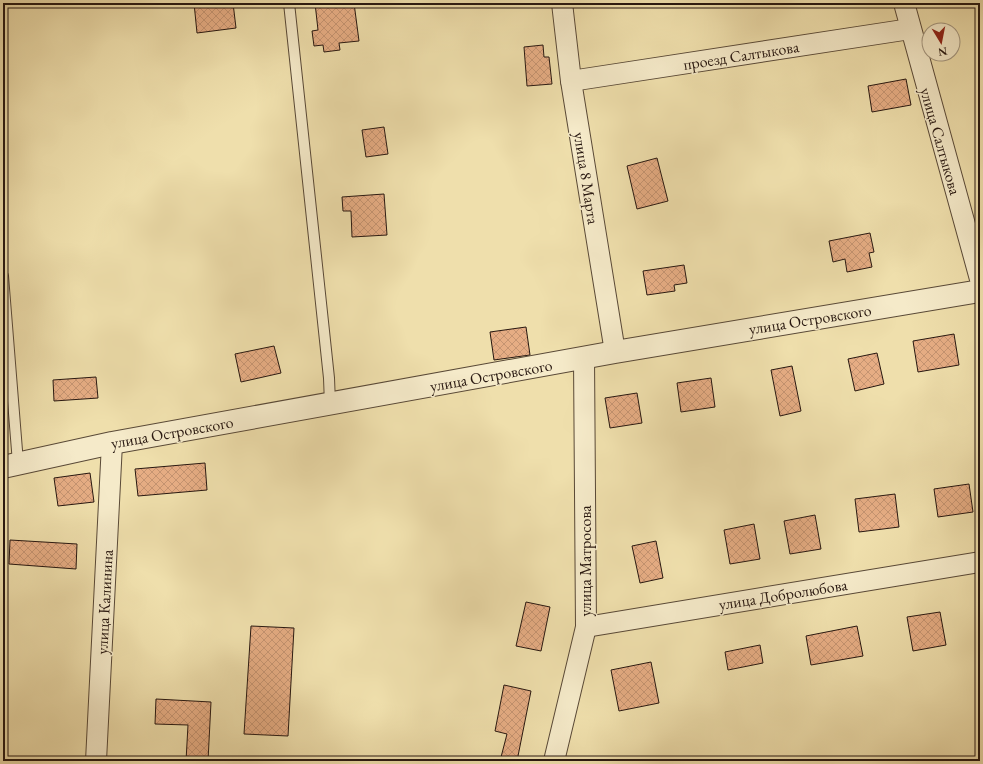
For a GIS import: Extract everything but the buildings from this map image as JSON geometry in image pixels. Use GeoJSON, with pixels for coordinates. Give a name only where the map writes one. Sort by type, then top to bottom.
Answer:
{"type":"FeatureCollection","features":[{"type":"Feature","properties":{"kind":"street","name":"улица 8 Марта"},"geometry":{"type":"LineString","coordinates":[[562,3],[571,81],[615,352]]}},
{"type":"Feature","properties":{"kind":"street","name":"улица Салтыкова"},"geometry":{"type":"LineString","coordinates":[[904,3],[980,279]]}},
{"type":"Feature","properties":{"kind":"street","name":"проезд Салтыкова"},"geometry":{"type":"LineString","coordinates":[[571,81],[910,29]]}},
{"type":"Feature","properties":{"kind":"street","name":"улица Островского"},"geometry":{"type":"LineString","coordinates":[[11,465],[112,443],[615,352],[980,291]]}},
{"type":"Feature","properties":{"kind":"street","name":"улица Матросова"},"geometry":{"type":"LineString","coordinates":[[554,761],[586,627],[584,358]]}},
{"type":"Feature","properties":{"kind":"street","name":"улица Калинина"},"geometry":{"type":"LineString","coordinates":[[96,761],[112,443]]}},
{"type":"Feature","properties":{"kind":"street","name":"улица Добролюбова"},"geometry":{"type":"LineString","coordinates":[[586,627],[980,562]]}},
{"type":"Feature","properties":{"kind":"lane"},"geometry":{"type":"LineString","coordinates":[[289,3],[329,378],[330,404]]}},
{"type":"Feature","properties":{"kind":"lane"},"geometry":{"type":"LineString","coordinates":[[3,276],[11,465]]}}]}
